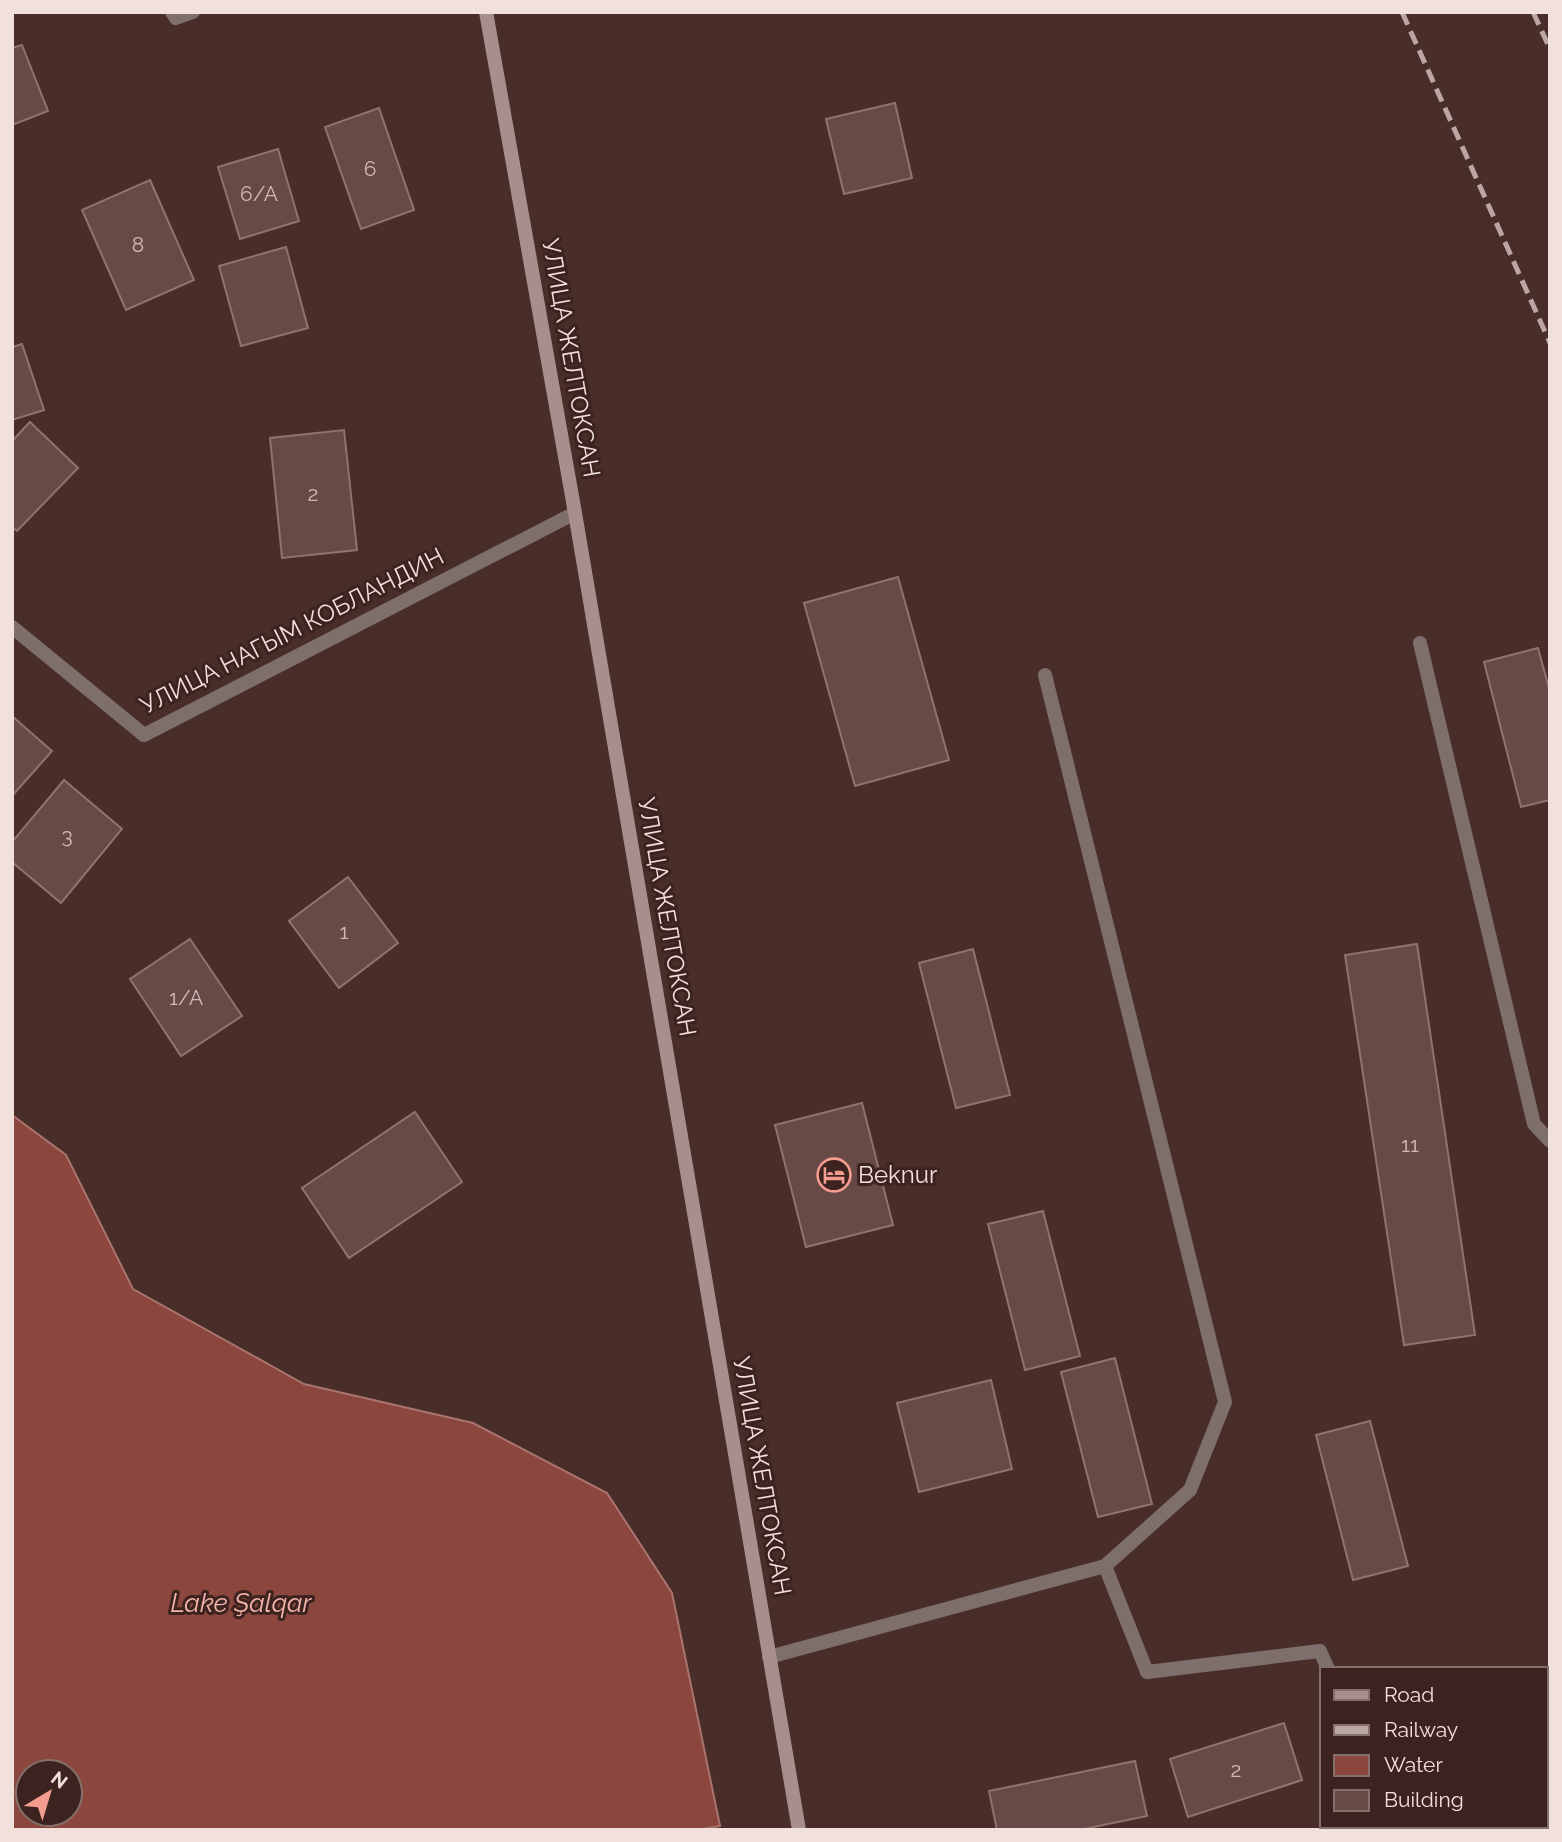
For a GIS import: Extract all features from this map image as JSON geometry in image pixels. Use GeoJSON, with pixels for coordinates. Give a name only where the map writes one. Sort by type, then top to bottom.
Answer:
{"type":"FeatureCollection","features":[{"type":"Feature","properties":{"kind":"main road","name":"УЛИЦА ЖЕЛТОКСАН"},"geometry":{"type":"LineString","coordinates":[[486,12],[575,513],[799,1830]]}},
{"type":"Feature","properties":{"kind":"street"},"geometry":{"type":"LineString","coordinates":[[172,12],[176,18],[193,12]]}},
{"type":"Feature","properties":{"kind":"street","name":"УЛИЦА НАГЫМ КОБЛАНДИН"},"geometry":{"type":"LineString","coordinates":[[12,627],[144,735],[575,513]]}},
{"type":"Feature","properties":{"kind":"street"},"geometry":{"type":"LineString","coordinates":[[1420,643],[1534,1124],[1550,1141]]}},
{"type":"Feature","properties":{"kind":"street"},"geometry":{"type":"LineString","coordinates":[[769,1657],[1105,1566],[1190,1490],[1225,1402],[1045,675]]}},
{"type":"Feature","properties":{"kind":"street"},"geometry":{"type":"LineString","coordinates":[[1105,1566],[1147,1672],[1320,1651],[1327,1667]]}},
{"type":"Feature","properties":{"kind":"water","name":"Lake Şalqar"},"geometry":{"type":"Polygon","coordinates":[[[12,1115],[66,1155],[133,1289],[304,1384],[473,1423],[607,1493],[672,1593],[720,1826],[698,1830],[12,1830],[12,1115]]]}},
{"type":"Feature","properties":{"kind":"building"},"geometry":{"type":"Polygon","coordinates":[[[22,45],[48,111],[12,125],[12,48],[22,45]]]}},
{"type":"Feature","properties":{"kind":"building"},"geometry":{"type":"Polygon","coordinates":[[[895,103],[912,178],[844,194],[826,119],[895,103]]]}},
{"type":"Feature","properties":{"kind":"building"},"geometry":{"type":"Polygon","coordinates":[[[379,108],[414,210],[361,229],[325,127],[379,108]]]}},
{"type":"Feature","properties":{"kind":"building"},"geometry":{"type":"Polygon","coordinates":[[[278,149],[299,221],[240,239],[218,167],[278,149]]]}},
{"type":"Feature","properties":{"kind":"building"},"geometry":{"type":"Polygon","coordinates":[[[150,180],[194,280],[126,310],[82,210],[150,180]]]}},
{"type":"Feature","properties":{"kind":"building"},"geometry":{"type":"Polygon","coordinates":[[[286,247],[308,328],[241,346],[219,266],[286,247]]]}},
{"type":"Feature","properties":{"kind":"building"},"geometry":{"type":"Polygon","coordinates":[[[22,344],[44,410],[12,420],[12,347],[22,344]]]}},
{"type":"Feature","properties":{"kind":"building"},"geometry":{"type":"Polygon","coordinates":[[[30,422],[78,468],[17,531],[12,527],[12,441],[30,422]]]}},
{"type":"Feature","properties":{"kind":"building"},"geometry":{"type":"Polygon","coordinates":[[[344,430],[357,550],[282,558],[270,438],[344,430]]]}},
{"type":"Feature","properties":{"kind":"building"},"geometry":{"type":"Polygon","coordinates":[[[898,577],[949,760],[855,786],[804,603],[898,577]]]}},
{"type":"Feature","properties":{"kind":"building"},"geometry":{"type":"Polygon","coordinates":[[[1538,648],[1550,692],[1550,800],[1521,807],[1484,662],[1538,648]]]}},
{"type":"Feature","properties":{"kind":"building"},"geometry":{"type":"Polygon","coordinates":[[[12,716],[52,751],[12,796],[12,716]]]}},
{"type":"Feature","properties":{"kind":"building"},"geometry":{"type":"Polygon","coordinates":[[[64,780],[122,829],[61,903],[12,862],[12,842],[64,780]]]}},
{"type":"Feature","properties":{"kind":"building"},"geometry":{"type":"Polygon","coordinates":[[[348,877],[398,943],[339,988],[289,921],[348,877]]]}},
{"type":"Feature","properties":{"kind":"building"},"geometry":{"type":"Polygon","coordinates":[[[190,939],[242,1016],[181,1056],[130,979],[190,939]]]}},
{"type":"Feature","properties":{"kind":"building"},"geometry":{"type":"Polygon","coordinates":[[[1417,944],[1475,1335],[1404,1345],[1345,955],[1417,944]]]}},
{"type":"Feature","properties":{"kind":"building"},"geometry":{"type":"Polygon","coordinates":[[[973,949],[1010,1095],[956,1108],[919,963],[973,949]]]}},
{"type":"Feature","properties":{"kind":"building","name":"Beknur"},"geometry":{"type":"Polygon","coordinates":[[[862,1103],[893,1225],[806,1247],[775,1125],[862,1103]]]}},
{"type":"Feature","properties":{"kind":"building"},"geometry":{"type":"Polygon","coordinates":[[[415,1112],[462,1182],[349,1258],[302,1188],[415,1112]]]}},
{"type":"Feature","properties":{"kind":"building"},"geometry":{"type":"Polygon","coordinates":[[[1043,1211],[1080,1356],[1025,1370],[988,1224],[1043,1211]]]}},
{"type":"Feature","properties":{"kind":"building"},"geometry":{"type":"Polygon","coordinates":[[[1115,1358],[1152,1504],[1098,1517],[1061,1372],[1115,1358]]]}},
{"type":"Feature","properties":{"kind":"building"},"geometry":{"type":"Polygon","coordinates":[[[991,1380],[1012,1469],[919,1492],[897,1403],[991,1380]]]}},
{"type":"Feature","properties":{"kind":"building"},"geometry":{"type":"Polygon","coordinates":[[[1370,1421],[1408,1566],[1353,1580],[1316,1435],[1370,1421]]]}},
{"type":"Feature","properties":{"kind":"building"},"geometry":{"type":"Polygon","coordinates":[[[1548,1669],[1550,1726],[1548,1726],[1548,1669]]]}},
{"type":"Feature","properties":{"kind":"building"},"geometry":{"type":"Polygon","coordinates":[[[1284,1723],[1302,1780],[1188,1817],[1170,1759],[1284,1723]]]}},
{"type":"Feature","properties":{"kind":"building"},"geometry":{"type":"Polygon","coordinates":[[[1135,1761],[1147,1816],[1079,1830],[997,1830],[989,1791],[1135,1761]]]}},
{"type":"Feature","properties":{"kind":"railway"},"geometry":{"type":"LineString","coordinates":[[1402,12],[1550,343]]}},
{"type":"Feature","properties":{"kind":"railway"},"geometry":{"type":"LineString","coordinates":[[1533,12],[1550,49]]}},
{"type":"Feature","properties":{"kind":"place","name":"Beknur"},"geometry":{"type":"Point","coordinates":[834,1175]}}]}
